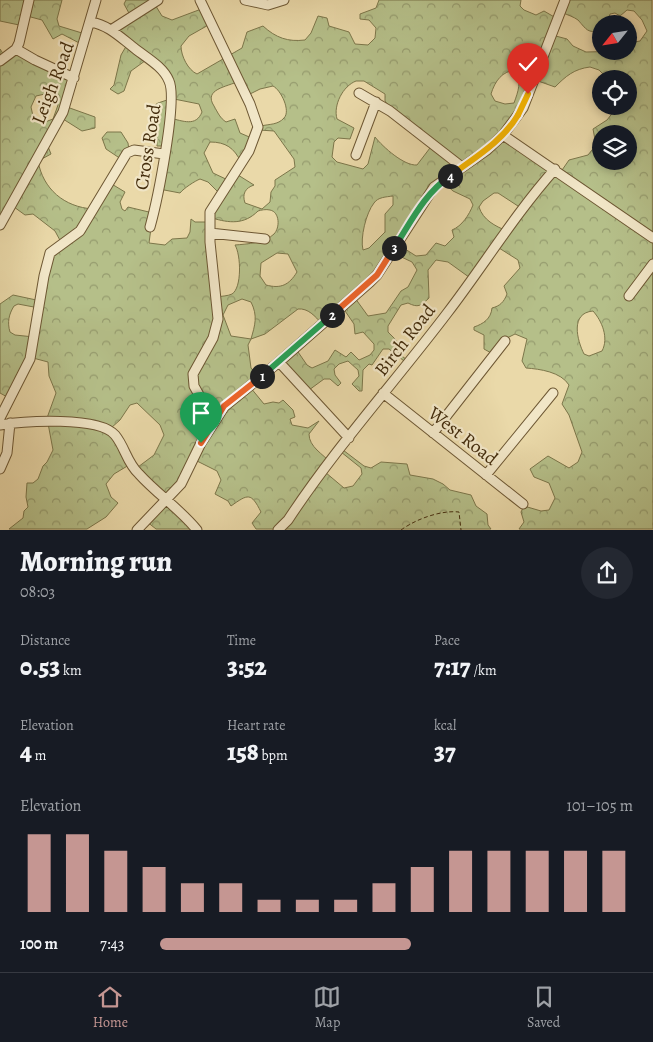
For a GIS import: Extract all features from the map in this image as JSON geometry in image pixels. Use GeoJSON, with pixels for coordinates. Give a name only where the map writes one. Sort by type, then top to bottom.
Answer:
{"type":"FeatureCollection","features":[{"type":"Feature","properties":{"kind":"street"},"geometry":{"type":"LineString","coordinates":[[0,61],[16,48],[29,0]]}},
{"type":"Feature","properties":{"kind":"street","name":"Leigh Road"},"geometry":{"type":"LineString","coordinates":[[0,225],[63,112],[92,22],[96,0]]}},
{"type":"Feature","properties":{"kind":"street"},"geometry":{"type":"LineString","coordinates":[[111,30],[158,0]]}},
{"type":"Feature","properties":{"kind":"street"},"geometry":{"type":"LineString","coordinates":[[200,0],[250,104],[258,127],[250,151],[210,212],[210,233],[218,319],[213,338],[193,374],[194,386],[208,411],[212,424]]}},
{"type":"Feature","properties":{"kind":"street"},"geometry":{"type":"LineString","coordinates":[[245,0],[268,5],[281,1]]}},
{"type":"Feature","properties":{"kind":"street"},"geometry":{"type":"LineString","coordinates":[[137,530],[181,484],[212,424],[230,400],[279,362],[377,275],[430,191],[504,135],[523,108],[565,0]]}},
{"type":"Feature","properties":{"kind":"street","name":"Cross Road"},"geometry":{"type":"LineString","coordinates":[[92,22],[111,30],[160,68],[169,79],[172,103],[157,198],[150,227]]}},
{"type":"Feature","properties":{"kind":"street"},"geometry":{"type":"LineString","coordinates":[[16,48],[35,60],[74,78]]}},
{"type":"Feature","properties":{"kind":"street"},"geometry":{"type":"LineString","coordinates":[[359,93],[376,102],[462,167]]}},
{"type":"Feature","properties":{"kind":"street"},"geometry":{"type":"LineString","coordinates":[[356,155],[376,102]]}},
{"type":"Feature","properties":{"kind":"street"},"geometry":{"type":"LineString","coordinates":[[504,135],[653,238]]}},
{"type":"Feature","properties":{"kind":"street"},"geometry":{"type":"LineString","coordinates":[[0,418],[30,359],[44,276],[50,253],[80,231],[127,152],[134,150],[164,154]]}},
{"type":"Feature","properties":{"kind":"street","name":"Birch Road"},"geometry":{"type":"LineString","coordinates":[[278,530],[288,520],[321,472],[448,313],[518,214],[555,169]]}},
{"type":"Feature","properties":{"kind":"street"},"geometry":{"type":"LineString","coordinates":[[210,233],[265,239]]}},
{"type":"Feature","properties":{"kind":"street"},"geometry":{"type":"LineString","coordinates":[[629,296],[653,264]]}},
{"type":"Feature","properties":{"kind":"street"},"geometry":{"type":"LineString","coordinates":[[433,433],[505,341]]}},
{"type":"Feature","properties":{"kind":"street"},"geometry":{"type":"LineString","coordinates":[[279,362],[349,438]]}},
{"type":"Feature","properties":{"kind":"street"},"geometry":{"type":"LineString","coordinates":[[486,475],[553,393]]}},
{"type":"Feature","properties":{"kind":"street","name":"West Road"},"geometry":{"type":"LineString","coordinates":[[383,394],[523,504]]}},
{"type":"Feature","properties":{"kind":"street"},"geometry":{"type":"LineString","coordinates":[[0,425],[48,420],[107,429],[116,437],[135,471],[167,499],[197,530]]}},
{"type":"Feature","properties":{"kind":"street"},"geometry":{"type":"LineString","coordinates":[[0,468],[7,453],[10,423]]}},
{"type":"Feature","properties":{"kind":"path"},"geometry":{"type":"LineString","coordinates":[[401,530],[412,522],[448,511],[459,512],[461,530]]}},
{"type":"Feature","properties":{"kind":"green space"},"geometry":{"type":"Polygon","coordinates":[[[0,0],[62,0],[57,19],[59,26],[82,33],[85,46],[62,34],[53,39],[42,20],[27,16],[24,26],[0,21],[0,0]]]}},
{"type":"Feature","properties":{"kind":"green space"},"geometry":{"type":"Polygon","coordinates":[[[126,0],[158,0],[154,3],[162,16],[172,20],[204,8],[212,23],[189,36],[181,46],[186,62],[197,74],[242,48],[247,32],[263,26],[282,38],[305,40],[311,33],[318,16],[327,18],[329,26],[349,32],[355,44],[368,45],[375,38],[376,28],[369,20],[360,19],[360,14],[376,8],[379,0],[521,0],[520,6],[524,10],[536,15],[544,11],[556,18],[552,35],[567,39],[573,46],[586,52],[592,52],[592,60],[638,60],[638,41],[647,31],[642,20],[634,11],[627,10],[621,15],[615,13],[610,15],[592,15],[592,32],[578,20],[563,13],[567,0],[652,0],[653,529],[519,529],[524,522],[521,512],[524,506],[541,511],[549,510],[555,498],[549,483],[534,477],[530,469],[548,456],[569,468],[578,462],[582,452],[569,415],[562,404],[569,385],[556,374],[526,368],[522,361],[527,339],[515,334],[505,339],[493,354],[484,349],[484,335],[474,330],[474,327],[483,323],[488,318],[492,308],[503,301],[507,294],[504,286],[520,268],[518,260],[499,248],[473,280],[448,262],[436,260],[428,270],[429,298],[419,305],[408,303],[401,305],[388,326],[388,332],[400,344],[399,354],[410,362],[409,365],[389,349],[383,349],[372,365],[369,364],[363,370],[362,391],[359,391],[352,384],[359,376],[358,370],[348,361],[339,364],[334,369],[335,375],[341,383],[338,386],[330,379],[324,379],[309,390],[282,361],[296,349],[307,365],[312,368],[328,361],[335,350],[346,357],[351,352],[359,360],[370,355],[374,350],[374,344],[363,332],[355,334],[354,324],[343,308],[322,324],[308,311],[298,309],[265,334],[251,339],[248,345],[251,368],[259,378],[250,387],[264,404],[279,403],[283,400],[293,410],[295,417],[290,419],[292,425],[308,428],[319,421],[309,434],[311,443],[331,463],[325,472],[344,488],[353,486],[362,474],[361,468],[341,452],[343,450],[364,466],[371,468],[381,462],[407,464],[410,475],[433,479],[450,490],[471,495],[476,506],[487,514],[488,525],[491,529],[256,529],[252,523],[261,512],[252,498],[245,497],[231,506],[228,501],[215,494],[221,480],[217,471],[195,460],[168,499],[199,529],[156,529],[146,521],[167,500],[134,470],[154,455],[164,435],[160,425],[137,403],[130,405],[120,420],[111,428],[129,465],[114,474],[106,484],[111,497],[118,503],[106,517],[87,529],[9,529],[23,518],[24,511],[28,507],[26,497],[27,483],[33,483],[38,479],[43,466],[53,450],[47,418],[56,393],[49,376],[48,362],[33,358],[9,398],[0,393],[0,304],[13,295],[41,301],[51,255],[62,244],[55,231],[33,214],[25,215],[14,207],[0,218],[0,49],[6,58],[19,49],[74,76],[67,107],[95,117],[95,128],[82,131],[63,119],[47,144],[51,154],[38,161],[45,180],[56,195],[73,205],[93,209],[110,183],[125,192],[120,202],[122,209],[125,211],[128,207],[153,213],[149,243],[165,245],[172,239],[187,238],[190,232],[191,219],[195,222],[210,222],[217,297],[232,294],[238,285],[240,271],[235,245],[266,239],[274,234],[277,228],[278,220],[276,214],[268,210],[258,211],[247,219],[236,222],[212,218],[221,195],[208,182],[200,179],[180,193],[159,189],[165,146],[157,146],[156,119],[149,109],[158,103],[173,98],[169,76],[149,58],[131,71],[124,91],[118,94],[110,89],[114,85],[121,55],[128,43],[111,28],[130,15],[124,4],[126,0]],[[584,68],[567,76],[555,87],[538,81],[506,134],[560,173],[569,160],[588,155],[592,150],[592,170],[637,170],[637,125],[599,125],[611,115],[637,115],[637,70],[584,68]],[[516,70],[507,72],[497,81],[491,94],[495,101],[505,104],[514,103],[519,86],[516,70]],[[239,81],[218,89],[214,92],[211,100],[222,119],[226,122],[235,119],[240,133],[254,139],[241,162],[229,147],[221,143],[210,142],[204,153],[213,173],[230,181],[238,175],[254,185],[245,192],[245,203],[262,209],[270,202],[275,180],[295,167],[294,159],[274,131],[259,130],[261,126],[282,120],[286,115],[286,106],[279,92],[273,86],[260,89],[248,95],[239,81]],[[356,81],[347,87],[340,97],[336,114],[337,119],[354,128],[350,139],[338,138],[334,142],[332,157],[337,162],[363,169],[368,164],[375,137],[388,151],[400,159],[417,165],[433,144],[390,108],[385,101],[385,94],[364,81],[356,81]],[[45,94],[36,96],[31,107],[33,116],[45,122],[53,119],[58,105],[55,97],[45,94]],[[174,99],[170,118],[189,122],[196,120],[202,112],[199,104],[174,99]],[[442,181],[399,245],[416,256],[426,255],[436,243],[445,246],[454,237],[452,230],[465,220],[473,205],[470,199],[453,191],[442,181]],[[494,193],[483,201],[479,207],[483,216],[490,222],[507,231],[521,208],[498,193],[494,193]],[[393,196],[380,198],[371,207],[363,232],[363,250],[369,248],[385,232],[385,214],[393,205],[393,196]],[[277,253],[261,263],[260,276],[266,285],[280,286],[288,283],[297,272],[288,254],[277,253]],[[393,253],[355,298],[368,316],[386,313],[401,291],[408,287],[417,270],[412,262],[393,253]],[[242,299],[228,305],[223,315],[231,336],[251,339],[255,325],[255,316],[251,302],[242,299]],[[18,304],[14,306],[9,318],[10,332],[15,335],[34,337],[39,308],[18,304]],[[593,311],[581,317],[577,328],[579,342],[584,354],[589,356],[602,351],[605,335],[599,320],[593,311]]]}},
{"type":"Feature","properties":{"kind":"green space"},"geometry":{"type":"Polygon","coordinates":[[[107,132],[121,132],[128,143],[129,151],[121,159],[106,149],[102,138],[107,132]]]}},
{"type":"Feature","properties":{"kind":"route"},"geometry":{"type":"LineString","coordinates":[[201,443],[219,413],[230,400],[279,362],[377,275],[434,187],[487,150],[504,135],[516,120],[528,94]]}}]}
